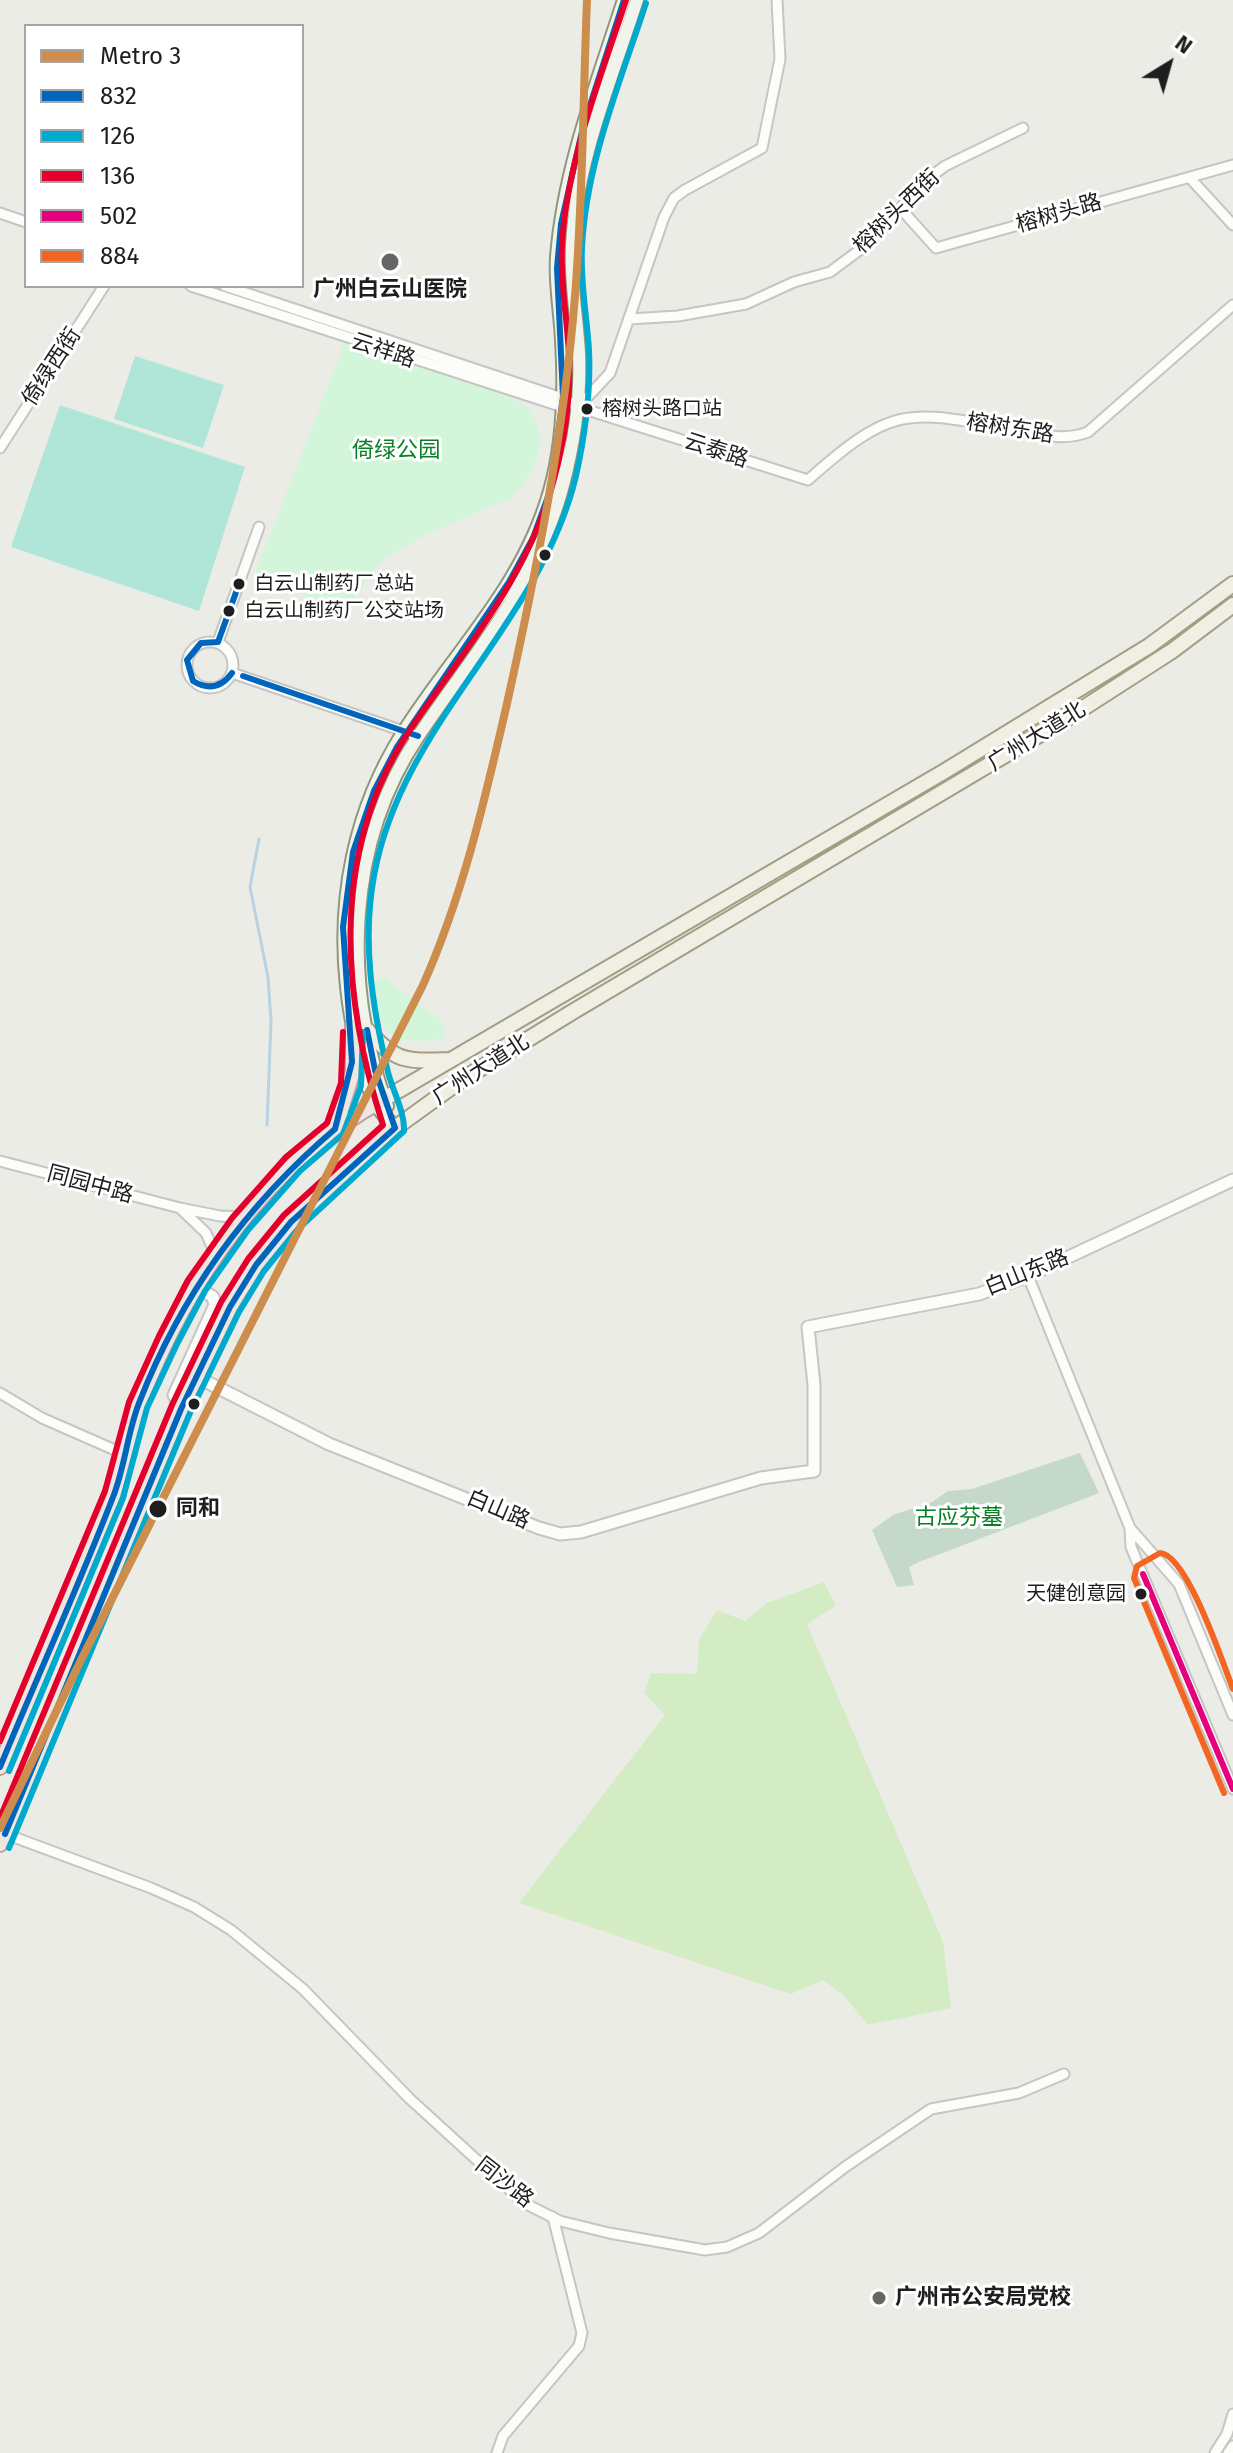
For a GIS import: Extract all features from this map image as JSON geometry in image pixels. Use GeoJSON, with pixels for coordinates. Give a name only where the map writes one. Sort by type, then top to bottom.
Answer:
{"type":"FeatureCollection","features":[{"type":"Feature","properties":{"kind":"highway"},"geometry":{"type":"LineString","coordinates":[[335,1129],[353,1071],[360,1028]]}},
{"type":"Feature","properties":{"kind":"highway","name":"广州大道北"},"geometry":{"type":"LineString","coordinates":[[0,1767],[114,1494],[143,1393],[196,1286],[246,1217],[293,1164],[335,1129],[380,1101]]}},
{"type":"Feature","properties":{"kind":"highway","name":"广州大道北"},"geometry":{"type":"LineString","coordinates":[[2,1836],[181,1409],[230,1307],[267,1251],[311,1203],[395,1128]]}},
{"type":"Feature","properties":{"kind":"main road"},"geometry":{"type":"LineString","coordinates":[[395,1128],[380,1101],[360,1028],[343,925],[350,869],[372,793],[404,730],[486,621],[525,553],[550,491],[561,404],[563,355],[557,274],[561,222],[584,120],[624,0]]}},
{"type":"Feature","properties":{"kind":"main road"},"geometry":{"type":"LineString","coordinates":[[455,1060],[402,1060],[391,1055],[360,1028],[358,956],[362,881],[383,802],[418,736],[508,609],[539,553],[563,488],[578,407],[579,356],[571,263],[575,211],[592,140],[637,0]]}},
{"type":"Feature","properties":{"kind":"main road","name":"广州大道北"},"geometry":{"type":"LineString","coordinates":[[380,1101],[455,1060],[1048,709],[1149,646],[1229,586]]}},
{"type":"Feature","properties":{"kind":"main road","name":"广州大道北"},"geometry":{"type":"LineString","coordinates":[[395,1128],[460,1081],[574,1011],[1010,754],[1163,657],[1233,605]]}},
{"type":"Feature","properties":{"kind":"main road"},"geometry":{"type":"LineString","coordinates":[[563,996],[574,1011]]}},
{"type":"Feature","properties":{"kind":"street"},"geometry":{"type":"LineString","coordinates":[[578,407],[610,373],[664,217],[674,198],[762,148],[780,59],[777,0]]}},
{"type":"Feature","properties":{"kind":"street","name":"榕树头西街"},"geometry":{"type":"LineString","coordinates":[[629,319],[678,316],[746,304],[794,282],[830,272],[869,243],[924,182],[945,166],[1023,128]]}},
{"type":"Feature","properties":{"kind":"street","name":"榕树头路"},"geometry":{"type":"LineString","coordinates":[[901,209],[936,248],[1233,165]]}},
{"type":"Feature","properties":{"kind":"street"},"geometry":{"type":"LineString","coordinates":[[1190,178],[1233,225]]}},
{"type":"Feature","properties":{"kind":"street"},"geometry":{"type":"LineString","coordinates":[[0,213],[24,221]]}},
{"type":"Feature","properties":{"kind":"street","name":"倚绿西街"},"geometry":{"type":"LineString","coordinates":[[0,448],[103,288]]}},
{"type":"Feature","properties":{"kind":"street","name":"云祥路"},"geometry":{"type":"LineString","coordinates":[[197,288],[561,404]]}},
{"type":"Feature","properties":{"kind":"street","name":"云祥路"},"geometry":{"type":"LineString","coordinates":[[231,288],[561,404]]}},
{"type":"Feature","properties":{"kind":"street","name":"榕树东路"},"geometry":{"type":"LineString","coordinates":[[808,480],[851,442],[895,419],[940,417],[1064,438],[1088,432],[1233,305]]}},
{"type":"Feature","properties":{"kind":"street","name":"云泰路"},"geometry":{"type":"LineString","coordinates":[[561,404],[808,480]]}},
{"type":"Feature","properties":{"kind":"street"},"geometry":{"type":"LineString","coordinates":[[218,642],[259,527]]}},
{"type":"Feature","properties":{"kind":"street"},"geometry":{"type":"LineString","coordinates":[[208,641],[218,642],[232,657],[232,673],[215,688],[200,686],[189,675],[187,660],[194,647],[208,641]]}},
{"type":"Feature","properties":{"kind":"street"},"geometry":{"type":"LineString","coordinates":[[232,673],[418,736]]}},
{"type":"Feature","properties":{"kind":"street","name":"同园中路"},"geometry":{"type":"LineString","coordinates":[[0,1161],[180,1208],[220,1216],[246,1217]]}},
{"type":"Feature","properties":{"kind":"street","name":"白山东路"},"geometry":{"type":"LineString","coordinates":[[814,1471],[814,1385],[808,1327],[939,1303],[1028,1276],[1233,1180]]}},
{"type":"Feature","properties":{"kind":"street"},"geometry":{"type":"LineString","coordinates":[[180,1208],[202,1228],[216,1256]]}},
{"type":"Feature","properties":{"kind":"street"},"geometry":{"type":"LineString","coordinates":[[1028,1276],[1130,1528],[1131,1547],[1233,1789]]}},
{"type":"Feature","properties":{"kind":"street"},"geometry":{"type":"LineString","coordinates":[[181,1409],[174,1395],[215,1305],[213,1297],[196,1286]]}},
{"type":"Feature","properties":{"kind":"street","name":"白山路"},"geometry":{"type":"LineString","coordinates":[[197,1377],[329,1444],[560,1534],[606,1526],[761,1478],[814,1471]]}},
{"type":"Feature","properties":{"kind":"street"},"geometry":{"type":"LineString","coordinates":[[0,1393],[42,1418],[124,1454]]}},
{"type":"Feature","properties":{"kind":"street"},"geometry":{"type":"LineString","coordinates":[[1130,1528],[1179,1584],[1233,1715]]}},
{"type":"Feature","properties":{"kind":"street","name":"同沙路"},"geometry":{"type":"LineString","coordinates":[[2,1836],[151,1888],[231,1930],[303,1989],[484,2170],[524,2203],[553,2217],[609,2233],[705,2250],[727,2247],[759,2233],[868,2150],[931,2109],[1019,2093],[1064,2074]]}},
{"type":"Feature","properties":{"kind":"street"},"geometry":{"type":"LineString","coordinates":[[497,2453],[503,2436],[579,2346],[582,2333],[553,2217]]}},
{"type":"Feature","properties":{"kind":"street"},"geometry":{"type":"LineString","coordinates":[[1215,2453],[1227,2434],[1233,2414]]}},
{"type":"Feature","properties":{"kind":"street"},"geometry":{"type":"LineString","coordinates":[[1228,2453],[1233,2446]]}},
{"type":"Feature","properties":{"kind":"green space","name":"倚绿公园"},"geometry":{"type":"Polygon","coordinates":[[[345,342],[511,397],[535,419],[540,446],[530,474],[509,499],[424,535],[379,563],[341,617],[256,571],[345,342]]]}},
{"type":"Feature","properties":{"kind":"green space"},"geometry":{"type":"Polygon","coordinates":[[[135,356],[224,385],[203,448],[114,419],[135,356]]]}},
{"type":"Feature","properties":{"kind":"green space"},"geometry":{"type":"Polygon","coordinates":[[[60,405],[245,467],[199,611],[11,547],[60,405]]]}},
{"type":"Feature","properties":{"kind":"green space"},"geometry":{"type":"Polygon","coordinates":[[[383,977],[442,1021],[446,1038],[412,1041],[392,1035],[380,1016],[373,983],[383,977]]]}},
{"type":"Feature","properties":{"kind":"green space","name":"古应芬墓"},"geometry":{"type":"Polygon","coordinates":[[[1080,1453],[1099,1493],[919,1562],[909,1567],[914,1585],[897,1587],[872,1530],[893,1515],[932,1502],[948,1491],[972,1489],[1080,1453]]]}},
{"type":"Feature","properties":{"kind":"green space"},"geometry":{"type":"Polygon","coordinates":[[[824,1582],[836,1606],[807,1624],[943,1942],[951,2008],[868,2025],[843,1995],[823,1980],[791,1994],[519,1903],[665,1715],[644,1693],[651,1673],[697,1674],[699,1640],[717,1610],[745,1621],[767,1603],[824,1582]]]}},
{"type":"Feature","properties":{"kind":"waterway"},"geometry":{"type":"LineString","coordinates":[[259,839],[250,887],[268,977],[271,1021],[267,1125]]}},
{"type":"Feature","properties":{"kind":"metro line","name":"3"},"geometry":{"type":"LineString","coordinates":[[0,1828],[82,1658],[423,985],[461,883],[517,657],[548,503],[564,400],[578,259],[587,0]]}},
{"type":"Feature","properties":{"kind":"transit line","name":"832"},"geometry":{"type":"LineString","coordinates":[[335,1129],[352,1062],[343,927],[353,852],[374,791],[397,747],[509,582],[533,538],[550,491],[563,397],[557,268],[561,224],[583,127],[624,0]]}},
{"type":"Feature","properties":{"kind":"transit line","name":"136"},"geometry":{"type":"LineString","coordinates":[[0,1818],[172,1405],[221,1302],[248,1259],[284,1215],[383,1125],[358,1023],[352,972],[351,920],[356,869],[368,819],[387,771],[414,724],[513,578],[543,513],[554,479],[564,433],[569,386],[562,259],[565,213],[586,121],[626,0]]}},
{"type":"Feature","properties":{"kind":"transit line","name":"126"},"geometry":{"type":"LineString","coordinates":[[9,1848],[190,1413],[239,1312],[264,1271],[298,1229],[404,1131],[387,1068],[370,973],[369,924],[374,876],[389,821],[412,770],[533,580],[558,530],[576,476],[585,429],[589,382],[582,274],[585,216],[597,154],[646,3]]}},
{"type":"Feature","properties":{"kind":"transit line","name":"832"},"geometry":{"type":"LineString","coordinates":[[232,673],[219,684],[204,686],[193,681],[187,660],[201,643],[218,642],[239,584]]}},
{"type":"Feature","properties":{"kind":"transit line","name":"832"},"geometry":{"type":"LineString","coordinates":[[243,676],[418,736]]}},
{"type":"Feature","properties":{"kind":"transit line","name":"832"},"geometry":{"type":"LineString","coordinates":[[367,1030],[375,1070],[395,1128]]}},
{"type":"Feature","properties":{"kind":"transit line","name":"136"},"geometry":{"type":"LineString","coordinates":[[0,1741],[105,1491],[129,1402],[159,1336],[188,1280],[232,1218],[286,1157],[327,1123],[341,1083],[343,1032]]}},
{"type":"Feature","properties":{"kind":"transit line","name":"126"},"geometry":{"type":"LineString","coordinates":[[9,1771],[123,1498],[147,1408],[177,1344],[205,1291],[248,1230],[300,1171],[343,1134],[361,1086],[363,1032]]}},
{"type":"Feature","properties":{"kind":"transit line","name":"832"},"geometry":{"type":"LineString","coordinates":[[5,1834],[181,1409],[230,1307],[256,1265],[291,1222],[395,1128]]}},
{"type":"Feature","properties":{"kind":"transit line","name":"832"},"geometry":{"type":"LineString","coordinates":[[0,1767],[100,1531],[117,1486],[139,1403],[175,1325],[196,1289],[245,1220],[273,1188],[335,1129]]}},
{"type":"Feature","properties":{"kind":"transit line","name":"884"},"geometry":{"type":"LineString","coordinates":[[1224,1793],[1134,1578],[1137,1566],[1160,1553],[1170,1558],[1181,1571],[1203,1612],[1233,1689]]}},
{"type":"Feature","properties":{"kind":"transit line","name":"502"},"geometry":{"type":"LineString","coordinates":[[1143,1574],[1233,1789]]}},
{"type":"Feature","properties":{"kind":"place","name":"广州白云山医院"},"geometry":{"type":"Point","coordinates":[390,262]}},
{"type":"Feature","properties":{"kind":"place","name":"榕树头路口站"},"geometry":{"type":"Point","coordinates":[587,409]}},
{"type":"Feature","properties":{"kind":"place","name":"白云山制药厂总站"},"geometry":{"type":"Point","coordinates":[239,584]}},
{"type":"Feature","properties":{"kind":"place","name":"白云山制药厂公交站场"},"geometry":{"type":"Point","coordinates":[229,611]}},
{"type":"Feature","properties":{"kind":"place","name":"同和"},"geometry":{"type":"Point","coordinates":[158,1509]}},
{"type":"Feature","properties":{"kind":"place","name":"天健创意园"},"geometry":{"type":"Point","coordinates":[1141,1594]}},
{"type":"Feature","properties":{"kind":"place","name":"广州市公安局党校"},"geometry":{"type":"Point","coordinates":[879,2298]}}]}
